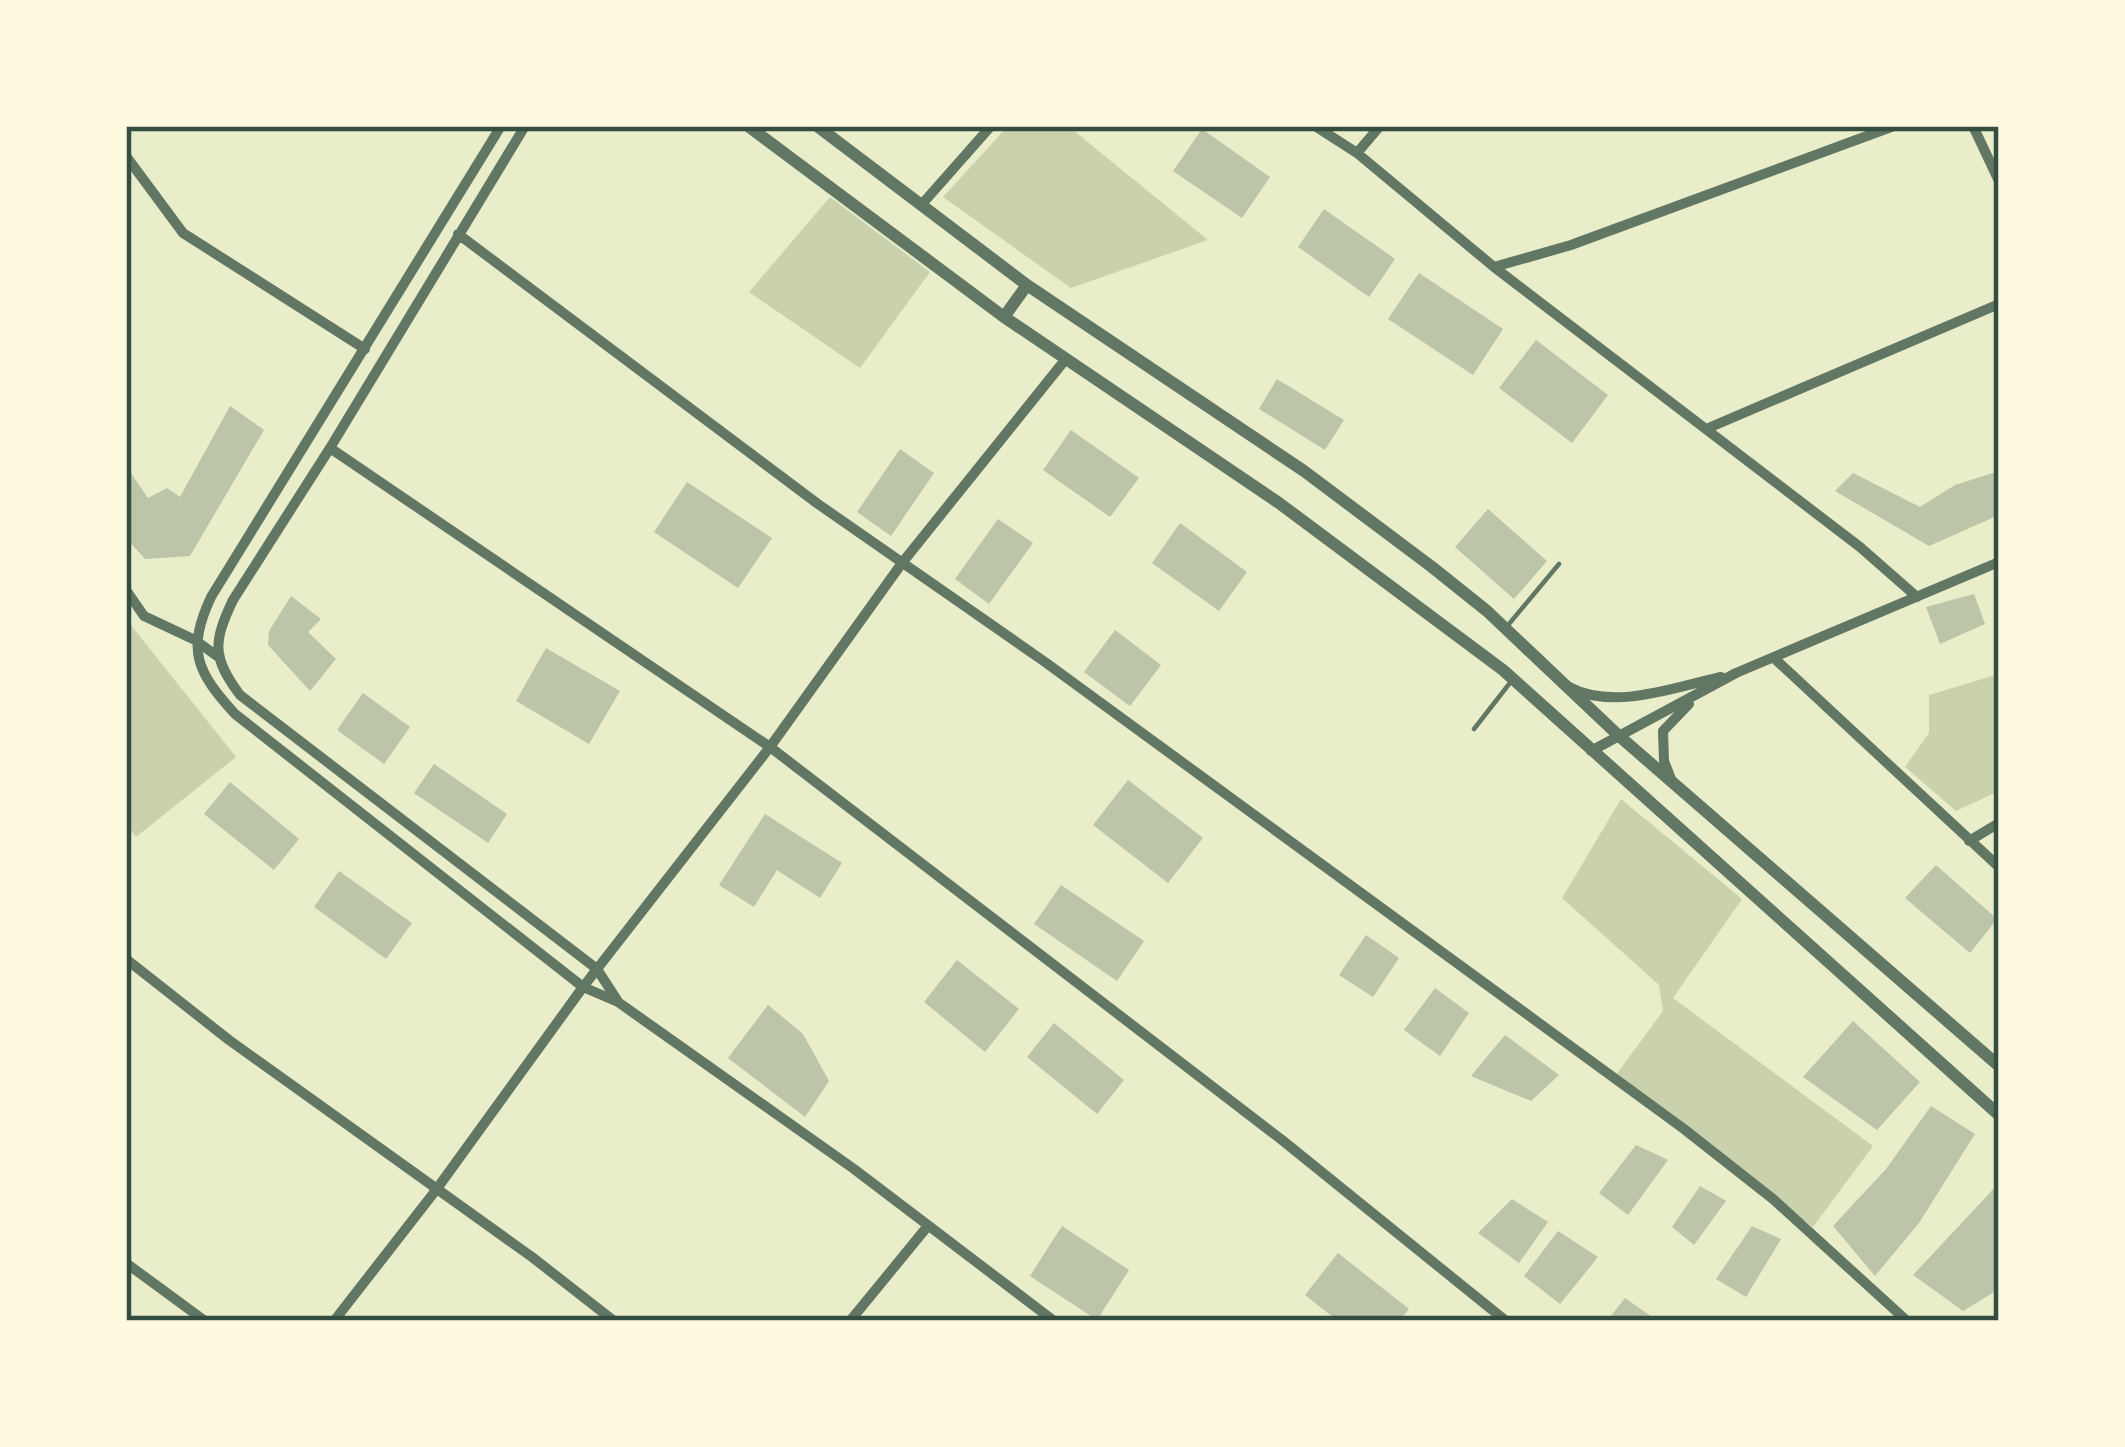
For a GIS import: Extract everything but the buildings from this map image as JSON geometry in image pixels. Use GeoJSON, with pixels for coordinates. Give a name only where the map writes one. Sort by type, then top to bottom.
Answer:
{"type":"FeatureCollection","features":[{"type":"Feature","properties":{"kind":"street"},"geometry":{"type":"LineString","coordinates":[[501,126],[211,597],[195,640],[200,667],[235,714],[583,987],[618,1003],[854,1169],[1054,1321]]}},
{"type":"Feature","properties":{"kind":"street"},"geometry":{"type":"LineString","coordinates":[[525,126],[232,600],[222,622],[217,656],[240,694],[597,969],[618,1003]]}},
{"type":"Feature","properties":{"kind":"street"},"geometry":{"type":"LineString","coordinates":[[748,126],[1004,317],[1325,536],[1513,679],[1999,1115]]}},
{"type":"Feature","properties":{"kind":"street"},"geometry":{"type":"LineString","coordinates":[[818,126],[1028,285],[1352,505],[1505,628],[1618,734],[1999,1066]]}},
{"type":"Feature","properties":{"kind":"street"},"geometry":{"type":"LineString","coordinates":[[923,203],[991,126]]}},
{"type":"Feature","properties":{"kind":"street"},"geometry":{"type":"LineString","coordinates":[[1315,126],[1358,153],[1493,267],[1860,548],[1917,597]]}},
{"type":"Feature","properties":{"kind":"street"},"geometry":{"type":"LineString","coordinates":[[1358,153],[1379,126]]}},
{"type":"Feature","properties":{"kind":"street"},"geometry":{"type":"LineString","coordinates":[[1493,267],[1571,245],[1894,126]]}},
{"type":"Feature","properties":{"kind":"street"},"geometry":{"type":"LineString","coordinates":[[1973,126],[1999,181]]}},
{"type":"Feature","properties":{"kind":"street"},"geometry":{"type":"LineString","coordinates":[[126,156],[183,233],[365,349]]}},
{"type":"Feature","properties":{"kind":"street"},"geometry":{"type":"LineString","coordinates":[[458,235],[1684,1130],[1773,1199],[1907,1321]]}},
{"type":"Feature","properties":{"kind":"street"},"geometry":{"type":"LineString","coordinates":[[1004,317],[1028,285]]}},
{"type":"Feature","properties":{"kind":"street"},"geometry":{"type":"LineString","coordinates":[[1706,429],[1999,304]]}},
{"type":"Feature","properties":{"kind":"street"},"geometry":{"type":"LineString","coordinates":[[378,327],[396,338]]}},
{"type":"Feature","properties":{"kind":"street"},"geometry":{"type":"LineString","coordinates":[[334,1321],[583,987],[770,747],[902,563],[1065,360]]}},
{"type":"Feature","properties":{"kind":"street"},"geometry":{"type":"LineString","coordinates":[[330,448],[770,747],[1282,1140],[1506,1321]]}},
{"type":"Feature","properties":{"kind":"street"},"geometry":{"type":"LineString","coordinates":[[1591,751],[1736,673],[1999,562]]}},
{"type":"Feature","properties":{"kind":"street"},"geometry":{"type":"LineString","coordinates":[[126,590],[144,616],[217,656]]}},
{"type":"Feature","properties":{"kind":"street"},"geometry":{"type":"LineString","coordinates":[[1774,658],[1999,867]]}},
{"type":"Feature","properties":{"kind":"street"},"geometry":{"type":"LineString","coordinates":[[1562,681],[1574,690],[1624,697],[1736,673]]}},
{"type":"Feature","properties":{"kind":"street"},"geometry":{"type":"LineString","coordinates":[[1672,778],[1664,761],[1664,731],[1685,706],[1736,673]]}},
{"type":"Feature","properties":{"kind":"street"},"geometry":{"type":"LineString","coordinates":[[1969,841],[1999,823]]}},
{"type":"Feature","properties":{"kind":"street"},"geometry":{"type":"LineString","coordinates":[[126,959],[229,1040],[614,1321]]}},
{"type":"Feature","properties":{"kind":"street"},"geometry":{"type":"LineString","coordinates":[[850,1321],[927,1227]]}},
{"type":"Feature","properties":{"kind":"street"},"geometry":{"type":"LineString","coordinates":[[126,1264],[205,1321]]}},
{"type":"Feature","properties":{"kind":"lane"},"geometry":{"type":"LineString","coordinates":[[1505,628],[1559,564]]}},
{"type":"Feature","properties":{"kind":"lane"},"geometry":{"type":"LineString","coordinates":[[1474,729],[1513,679]]}},
{"type":"Feature","properties":{"kind":"green space"},"geometry":{"type":"Polygon","coordinates":[[[1008,126],[1068,126],[1208,240],[1071,288],[943,197],[1008,126]]]}},
{"type":"Feature","properties":{"kind":"green space"},"geometry":{"type":"Polygon","coordinates":[[[830,197],[930,272],[860,368],[749,292],[830,197]]]}},
{"type":"Feature","properties":{"kind":"green space"},"geometry":{"type":"Polygon","coordinates":[[[126,619],[236,757],[136,837],[126,824],[126,619]]]}},
{"type":"Feature","properties":{"kind":"green space"},"geometry":{"type":"Polygon","coordinates":[[[1999,674],[1999,791],[1956,811],[1905,767],[1929,733],[1929,695],[1999,674]]]}},
{"type":"Feature","properties":{"kind":"green space"},"geometry":{"type":"Polygon","coordinates":[[[1621,799],[1742,899],[1673,998],[1873,1146],[1813,1227],[1613,1079],[1663,1011],[1659,985],[1562,898],[1621,799]]]}}]}
